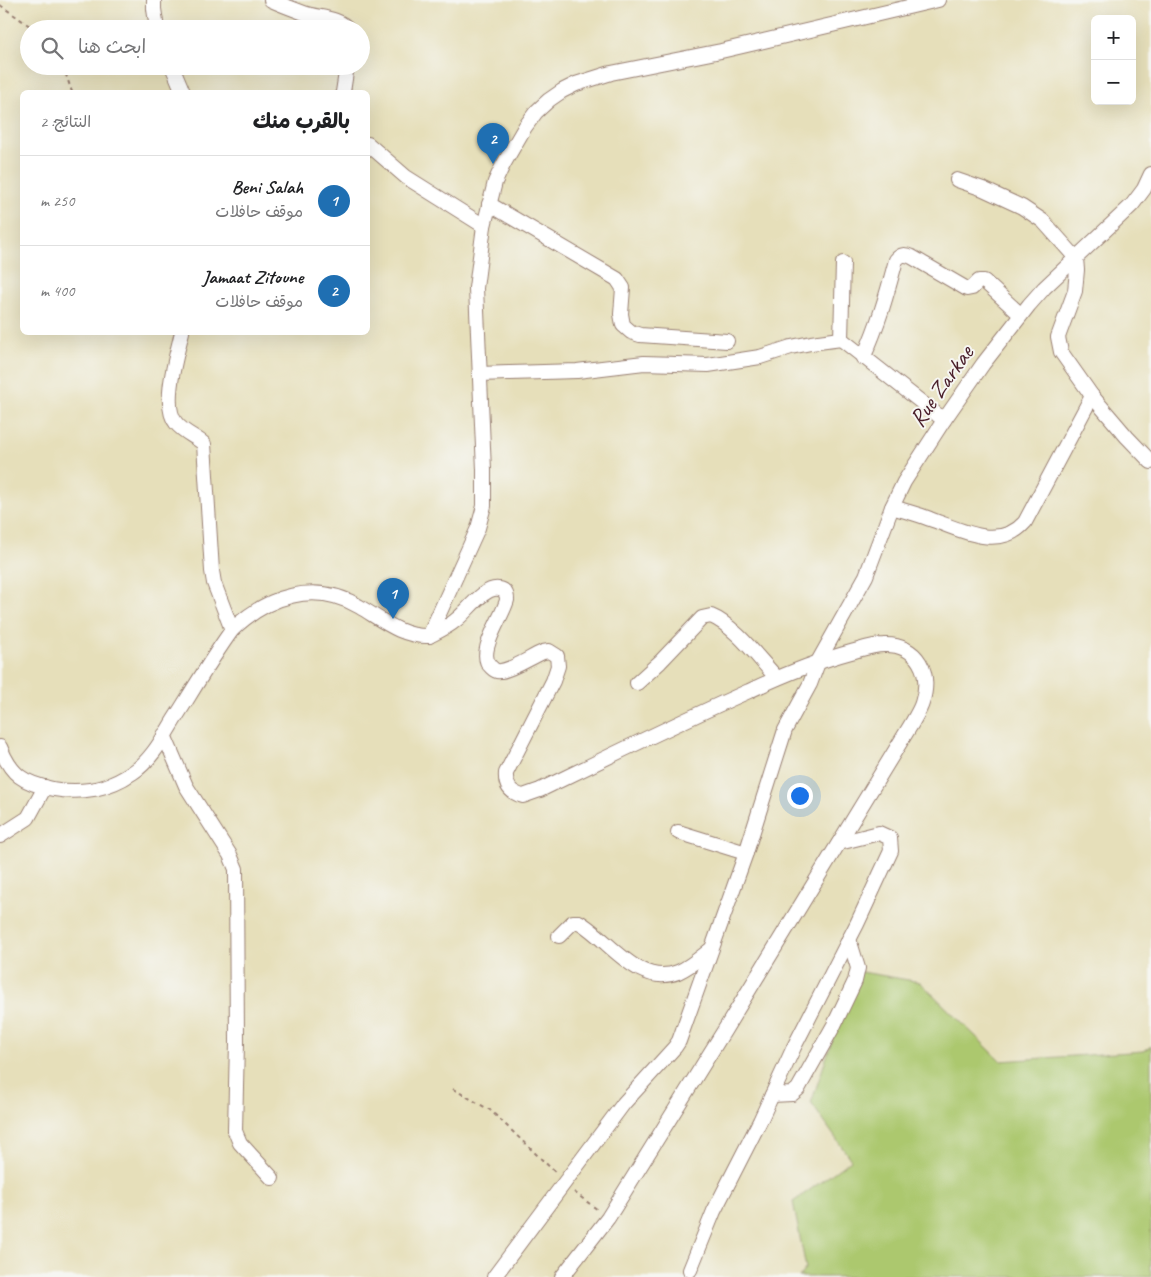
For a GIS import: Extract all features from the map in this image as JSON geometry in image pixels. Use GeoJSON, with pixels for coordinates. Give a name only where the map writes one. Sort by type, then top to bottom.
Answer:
{"type":"FeatureCollection","features":[{"type":"Feature","properties":{"kind":"street"},"geometry":{"type":"LineString","coordinates":[[154,0],[156,20]]}},
{"type":"Feature","properties":{"kind":"street"},"geometry":{"type":"LineString","coordinates":[[271,0],[305,13],[332,20]]}},
{"type":"Feature","properties":{"kind":"street"},"geometry":{"type":"LineString","coordinates":[[429,636],[482,517],[484,470],[476,288],[484,226],[489,204],[503,165],[536,112],[549,100],[576,84],[611,73],[721,51],[938,0]]}},
{"type":"Feature","properties":{"kind":"street"},"geometry":{"type":"LineString","coordinates":[[175,75],[181,90]]}},
{"type":"Feature","properties":{"kind":"street"},"geometry":{"type":"LineString","coordinates":[[343,90],[346,75]]}},
{"type":"Feature","properties":{"kind":"street"},"geometry":{"type":"LineString","coordinates":[[370,146],[406,177],[484,226]]}},
{"type":"Feature","properties":{"kind":"street","name":"Rue Zarkae"},"geometry":{"type":"LineString","coordinates":[[494,1277],[624,1103],[675,1047],[682,1033],[746,853],[783,735],[810,684],[819,660],[866,576],[892,507],[910,471],[983,364],[1021,315],[1044,288],[1132,205],[1144,189],[1151,174]]}},
{"type":"Feature","properties":{"kind":"street"},"geometry":{"type":"LineString","coordinates":[[957,180],[1022,206],[1043,221],[1076,258],[1075,291],[1060,330],[1059,345],[1092,396],[1132,443],[1151,462]]}},
{"type":"Feature","properties":{"kind":"street"},"geometry":{"type":"LineString","coordinates":[[489,204],[617,279],[624,288],[621,314],[622,325],[631,332],[676,338],[727,341]]}},
{"type":"Feature","properties":{"kind":"street"},"geometry":{"type":"LineString","coordinates":[[863,358],[876,330],[896,260],[899,256],[912,257],[967,289],[972,288],[979,281],[984,282],[1021,315]]}},
{"type":"Feature","properties":{"kind":"street"},"geometry":{"type":"LineString","coordinates":[[841,340],[843,263]]}},
{"type":"Feature","properties":{"kind":"street"},"geometry":{"type":"LineString","coordinates":[[181,335],[171,384],[170,410],[175,423],[204,444],[212,571],[214,583],[232,630]]}},
{"type":"Feature","properties":{"kind":"street"},"geometry":{"type":"LineString","coordinates":[[479,374],[577,371],[644,363],[708,365],[760,357],[811,343],[841,340],[944,420]]}},
{"type":"Feature","properties":{"kind":"street"},"geometry":{"type":"LineString","coordinates":[[892,507],[926,517],[967,534],[998,537],[1017,531],[1025,522],[1092,396]]}},
{"type":"Feature","properties":{"kind":"street"},"geometry":{"type":"LineString","coordinates":[[0,747],[8,765],[16,775],[29,782],[45,787],[78,791],[95,790],[109,786],[134,772],[152,753],[232,630],[243,620],[269,604],[301,593],[318,593],[347,600],[404,632],[419,636],[429,636],[457,619],[490,589],[503,590],[507,595],[507,600],[487,646],[485,658],[488,664],[492,669],[503,671],[544,652],[549,652],[557,656],[558,666],[553,682],[506,773],[507,784],[510,790],[523,796],[540,790],[697,714],[819,660],[878,646],[896,646],[906,649],[919,660],[923,668],[924,680],[922,703],[912,723],[608,1218],[562,1277]]}},
{"type":"Feature","properties":{"kind":"street"},"geometry":{"type":"LineString","coordinates":[[636,683],[660,662],[702,618],[712,616],[726,624],[778,678]]}},
{"type":"Feature","properties":{"kind":"street"},"geometry":{"type":"LineString","coordinates":[[164,735],[186,786],[235,863],[237,1042],[235,1131],[240,1142],[272,1178]]}},
{"type":"Feature","properties":{"kind":"street"},"geometry":{"type":"LineString","coordinates":[[0,836],[28,818],[45,787]]}},
{"type":"Feature","properties":{"kind":"street"},"geometry":{"type":"LineString","coordinates":[[678,832],[746,853]]}},
{"type":"Feature","properties":{"kind":"street"},"geometry":{"type":"LineString","coordinates":[[690,1270],[714,1211],[891,851],[890,838],[879,832],[839,843]]}},
{"type":"Feature","properties":{"kind":"street"},"geometry":{"type":"LineString","coordinates":[[559,936],[573,922],[579,922],[597,934],[626,961],[639,969],[658,975],[677,972],[710,950]]}},
{"type":"Feature","properties":{"kind":"street"},"geometry":{"type":"LineString","coordinates":[[772,1096],[792,1094],[798,1089],[834,1025],[855,981],[858,968],[849,939]]}},
{"type":"Feature","properties":{"kind":"path"},"geometry":{"type":"LineString","coordinates":[[0,5],[21,20]]}},
{"type":"Feature","properties":{"kind":"path"},"geometry":{"type":"LineString","coordinates":[[66,75],[71,90]]}},
{"type":"Feature","properties":{"kind":"path"},"geometry":{"type":"LineString","coordinates":[[453,1089],[490,1110],[551,1167],[574,1192],[608,1218]]}},
{"type":"Feature","properties":{"kind":"green space"},"geometry":{"type":"Polygon","coordinates":[[[856,971],[920,982],[1001,1061],[1144,1051],[1151,1046],[1151,1277],[799,1277],[806,1268],[793,1202],[851,1160],[811,1103],[856,971]]]}},
{"type":"Feature","properties":{"kind":"place","name":"Jamaat Zitoune"},"geometry":{"type":"Point","coordinates":[493,164]}},
{"type":"Feature","properties":{"kind":"place","name":"Beni Salah"},"geometry":{"type":"Point","coordinates":[393,619]}}]}
